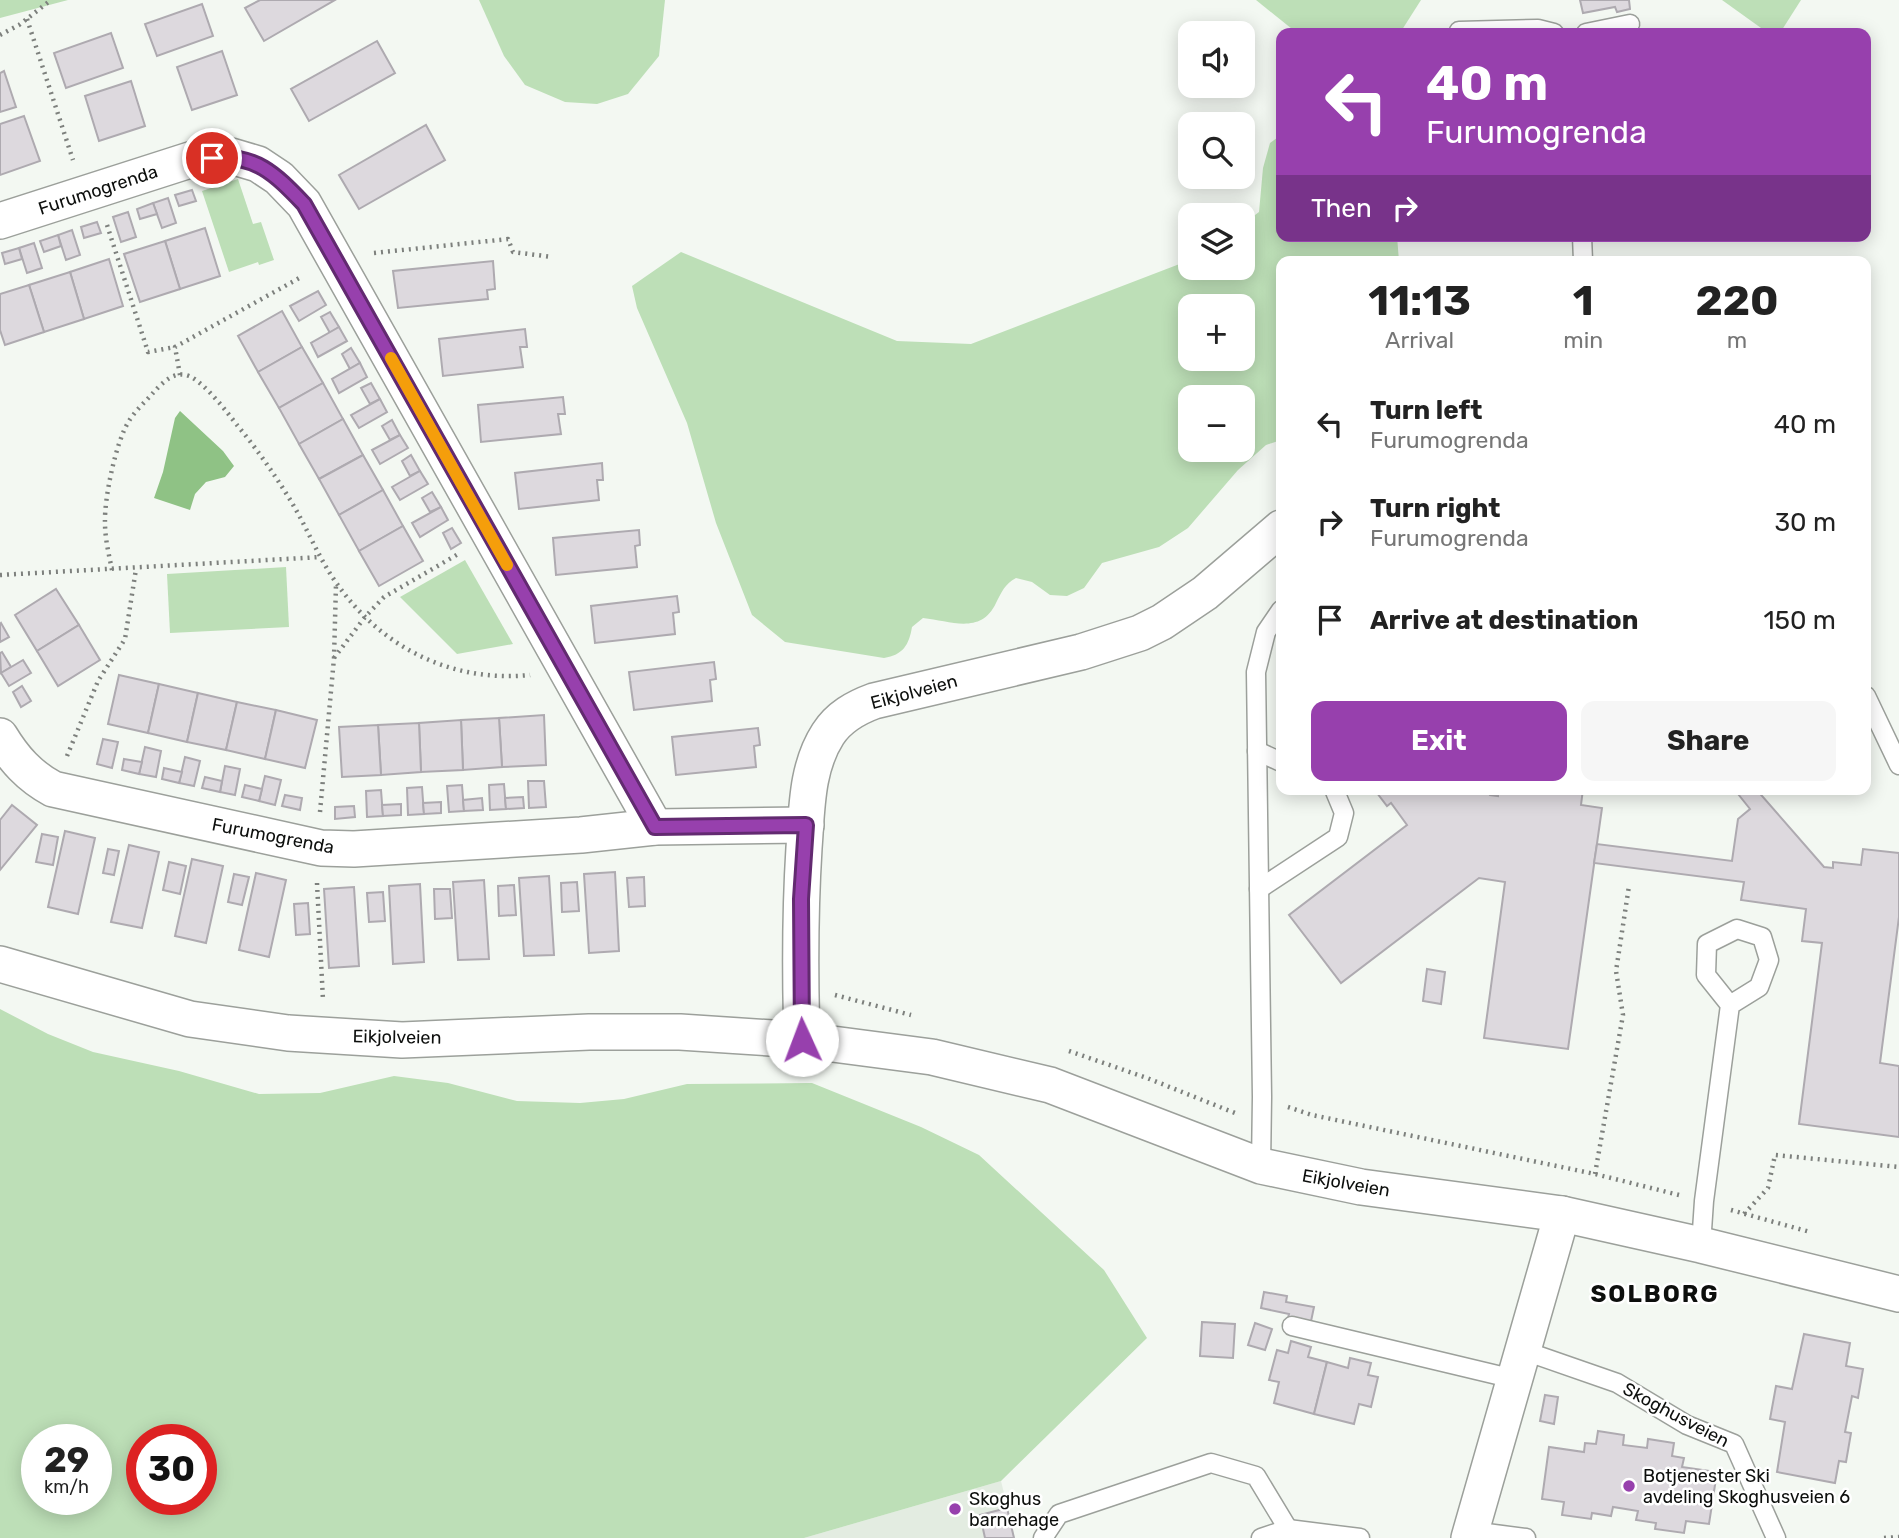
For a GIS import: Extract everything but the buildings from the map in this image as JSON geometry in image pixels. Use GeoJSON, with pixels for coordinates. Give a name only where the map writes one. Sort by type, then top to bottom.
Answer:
{"type":"FeatureCollection","features":[{"type":"Feature","properties":{"kind":"street","name":"Furumogrenda"},"geometry":{"type":"LineString","coordinates":[[0,221],[193,159],[231,156],[258,164],[279,178],[304,204],[655,827]]}},
{"type":"Feature","properties":{"kind":"street","name":"Eikjolveien"},"geometry":{"type":"LineString","coordinates":[[802,1040],[801,899],[806,825],[814,764],[828,734],[844,715],[874,701],[1081,652],[1140,633],[1162,622],[1205,593],[1276,532]]}},
{"type":"Feature","properties":{"kind":"street","name":"Furumogrenda"},"geometry":{"type":"LineString","coordinates":[[0,736],[23,768],[35,779],[53,789],[321,848],[354,849],[568,836],[655,827],[806,825]]}},
{"type":"Feature","properties":{"kind":"street","name":"Eikjolveien"},"geometry":{"type":"LineString","coordinates":[[0,964],[13,970],[190,1019],[288,1033],[402,1040],[589,1031],[680,1032],[802,1040],[932,1057],[1050,1085],[1261,1166],[1361,1187],[1562,1214],[1899,1294]]}},
{"type":"Feature","properties":{"kind":"street"},"geometry":{"type":"LineString","coordinates":[[1470,1535],[1562,1214]]}},
{"type":"Feature","properties":{"kind":"lane"},"geometry":{"type":"LineString","coordinates":[[1610,28],[1630,24]]}},
{"type":"Feature","properties":{"kind":"lane"},"geometry":{"type":"LineString","coordinates":[[1261,1166],[1256,672],[1266,632],[1276,617]]}},
{"type":"Feature","properties":{"kind":"lane"},"geometry":{"type":"LineString","coordinates":[[1871,706],[1899,765]]}},
{"type":"Feature","properties":{"kind":"lane"},"geometry":{"type":"LineString","coordinates":[[1258,751],[1276,760]]}},
{"type":"Feature","properties":{"kind":"lane"},"geometry":{"type":"LineString","coordinates":[[1259,889],[1338,837],[1344,813],[1336,795]]}},
{"type":"Feature","properties":{"kind":"lane"},"geometry":{"type":"LineString","coordinates":[[1701,1245],[1704,1201],[1730,1005]]}},
{"type":"Feature","properties":{"kind":"lane","name":"Skoghusveien"},"geometry":{"type":"LineString","coordinates":[[1292,1326],[1617,1383],[1687,1425],[1734,1444],[1776,1538]]}},
{"type":"Feature","properties":{"kind":"lane"},"geometry":{"type":"LineString","coordinates":[[1043,1538],[1059,1514],[1211,1463],[1256,1476],[1288,1529]]}},
{"type":"Feature","properties":{"kind":"lane"},"geometry":{"type":"LineString","coordinates":[[1261,1538],[1288,1529],[1360,1538]]}},
{"type":"Feature","properties":{"kind":"lane"},"geometry":{"type":"LineString","coordinates":[[1470,1535],[1526,1538]]}},
{"type":"Feature","properties":{"kind":"path"},"geometry":{"type":"LineString","coordinates":[[0,35],[51,0]]}},
{"type":"Feature","properties":{"kind":"path"},"geometry":{"type":"LineString","coordinates":[[27,19],[148,352],[175,347],[335,259],[508,239],[513,252],[551,257]]}},
{"type":"Feature","properties":{"kind":"path"},"geometry":{"type":"LineString","coordinates":[[175,347],[180,375]]}},
{"type":"Feature","properties":{"kind":"path"},"geometry":{"type":"LineString","coordinates":[[112,570],[105,520],[117,447],[129,421],[161,384],[171,377],[189,376],[227,412],[261,455],[290,499],[336,583],[365,617],[419,657],[456,671],[508,677],[542,674],[563,664]]}},
{"type":"Feature","properties":{"kind":"path"},"geometry":{"type":"LineString","coordinates":[[334,658],[384,597],[490,535]]}},
{"type":"Feature","properties":{"kind":"path"},"geometry":{"type":"LineString","coordinates":[[0,575],[321,557]]}},
{"type":"Feature","properties":{"kind":"path"},"geometry":{"type":"LineString","coordinates":[[53,789],[97,681],[125,639],[136,569]]}},
{"type":"Feature","properties":{"kind":"path"},"geometry":{"type":"LineString","coordinates":[[326,1035],[317,883],[324,831],[319,809],[334,658],[336,583]]}},
{"type":"Feature","properties":{"kind":"path"},"geometry":{"type":"LineString","coordinates":[[1595,1174],[1623,1015],[1615,971],[1629,887]]}},
{"type":"Feature","properties":{"kind":"path"},"geometry":{"type":"LineString","coordinates":[[1262,1097],[1312,1115],[1595,1174],[1704,1201],[1744,1214],[1768,1188],[1775,1156],[1899,1167]]}},
{"type":"Feature","properties":{"kind":"path"},"geometry":{"type":"LineString","coordinates":[[1884,1538],[1899,1536]]}},
{"type":"Feature","properties":{"kind":"shaded area"},"geometry":{"type":"Polygon","coordinates":[[[0,0],[68,0],[0,18],[0,0]]]}},
{"type":"Feature","properties":{"kind":"shaded area"},"geometry":{"type":"Polygon","coordinates":[[[479,0],[665,0],[659,56],[628,94],[597,104],[565,102],[525,85],[504,56],[479,0]]]}},
{"type":"Feature","properties":{"kind":"shaded area"},"geometry":{"type":"Polygon","coordinates":[[[1256,0],[1421,0],[1403,28],[1291,28],[1256,0]]]}},
{"type":"Feature","properties":{"kind":"shaded area"},"geometry":{"type":"Polygon","coordinates":[[[1722,0],[1801,0],[1783,28],[1761,28],[1722,0]]]}},
{"type":"Feature","properties":{"kind":"shaded area"},"geometry":{"type":"Polygon","coordinates":[[[1276,139],[1276,242],[1397,242],[1399,256],[1276,256],[1276,442],[1266,445],[1255,455],[1255,385],[1178,385],[1178,462],[1247,462],[1188,528],[1159,547],[1102,563],[1084,588],[1067,596],[1050,595],[1032,582],[1016,578],[1006,585],[990,613],[982,619],[964,624],[923,618],[912,627],[904,648],[884,658],[785,642],[752,615],[716,523],[687,423],[637,308],[632,286],[681,252],[897,341],[971,344],[1178,265],[1178,280],[1255,280],[1255,215],[1259,212],[1263,168],[1270,143],[1276,139]]]}},
{"type":"Feature","properties":{"kind":"shaded area"},"geometry":{"type":"Polygon","coordinates":[[[238,179],[253,224],[261,222],[274,260],[259,265],[258,262],[229,272],[202,191],[238,179]]]}},
{"type":"Feature","properties":{"kind":"shaded area"},"geometry":{"type":"Polygon","coordinates":[[[180,411],[223,451],[234,466],[225,477],[206,482],[195,494],[190,510],[154,498],[163,472],[175,418],[180,411]]]}},
{"type":"Feature","properties":{"kind":"shaded area"},"geometry":{"type":"Polygon","coordinates":[[[465,560],[513,644],[457,654],[400,597],[465,560]]]}},
{"type":"Feature","properties":{"kind":"shaded area"},"geometry":{"type":"Polygon","coordinates":[[[286,567],[289,627],[170,633],[167,574],[286,567]]]}},
{"type":"Feature","properties":{"kind":"shaded area"},"geometry":{"type":"Polygon","coordinates":[[[0,1009],[48,1034],[93,1052],[179,1071],[259,1094],[320,1093],[394,1076],[448,1083],[517,1101],[580,1103],[624,1099],[687,1084],[812,1083],[921,1127],[979,1155],[1104,1270],[1147,1338],[1001,1481],[804,1538],[0,1538],[0,1009]]]}},
{"type":"Feature","properties":{"kind":"shaded area","name":"Skoghus barnehage"},"geometry":{"type":"Polygon","coordinates":[[[1001,1481],[1015,1538],[804,1538],[1001,1481]]]}},
{"type":"Feature","properties":{"kind":"slow traffic"},"geometry":{"type":"LineString","coordinates":[[391,358],[507,565]]}},
{"type":"Feature","properties":{"kind":"place","name":"Botjenester Ski avdeling Skoghusveien 6"},"geometry":{"type":"Point","coordinates":[1629,1486]}},
{"type":"Feature","properties":{"kind":"place","name":"Skoghus barnehage"},"geometry":{"type":"Point","coordinates":[955,1509]}},
{"type":"Feature","properties":{"kind":"district","name":"SOLBORG"},"geometry":{"type":"Point","coordinates":[1655,1294]}},
{"type":"Feature","properties":{"kind":"route"},"geometry":{"type":"LineString","coordinates":[[212,158],[231,156],[258,164],[279,178],[304,204],[655,827],[806,825],[801,899],[802,1040]]}}]}
